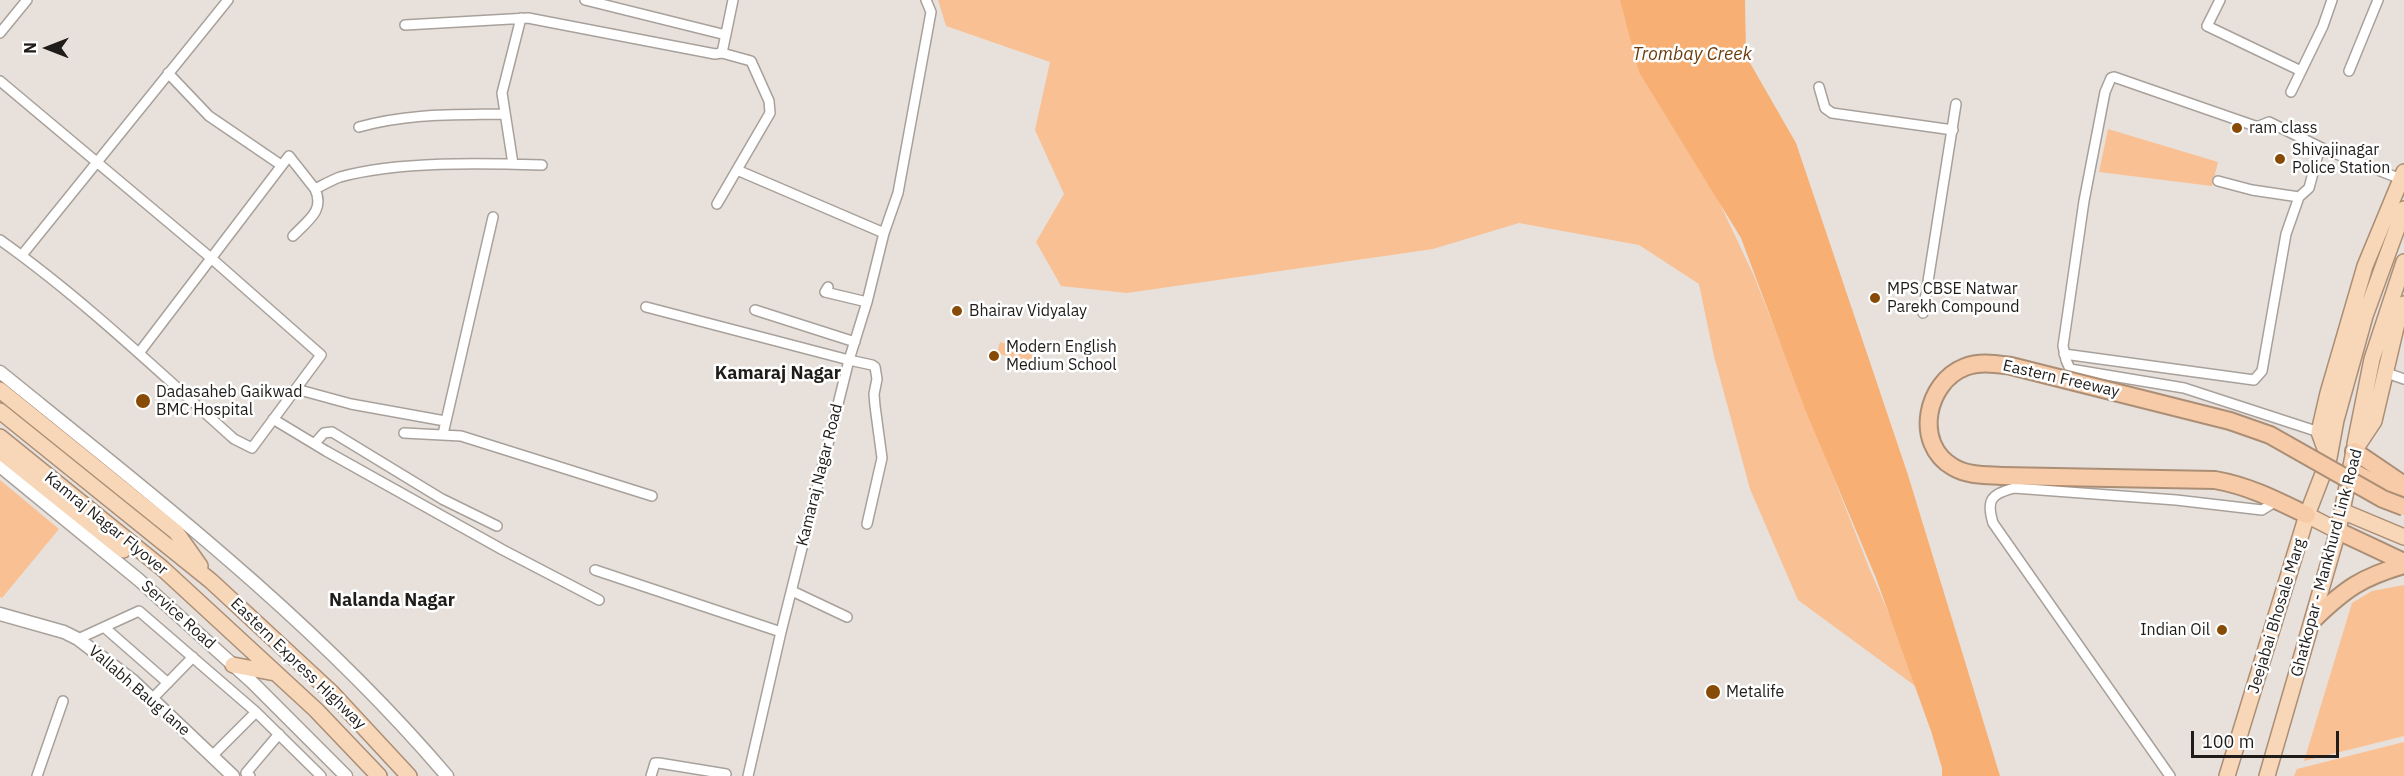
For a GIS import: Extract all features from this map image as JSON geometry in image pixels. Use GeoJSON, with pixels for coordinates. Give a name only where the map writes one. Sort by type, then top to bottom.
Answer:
{"type":"FeatureCollection","features":[{"type":"Feature","properties":{"kind":"highway"},"geometry":{"type":"LineString","coordinates":[[2329,458],[2319,432],[2328,393],[2365,266],[2403,176]]}},
{"type":"Feature","properties":{"kind":"highway","name":"Jeejabai Bhosale Marg"},"geometry":{"type":"LineString","coordinates":[[2227,776],[2307,515],[2329,458],[2336,420],[2365,316],[2404,209]]}},
{"type":"Feature","properties":{"kind":"highway","name":"Ghatkopar - Mankhurd Link Road"},"geometry":{"type":"LineString","coordinates":[[2267,776],[2338,531],[2354,451],[2367,420],[2372,359],[2404,262]]}},
{"type":"Feature","properties":{"kind":"highway"},"geometry":{"type":"LineString","coordinates":[[2367,420],[2404,304]]}},
{"type":"Feature","properties":{"kind":"highway","name":"Eastern Freeway"},"geometry":{"type":"LineString","coordinates":[[2307,515],[2240,484],[2215,480],[1976,475],[1956,469],[1941,456],[1932,438],[1928,421],[1933,397],[1950,376],[1969,365],[2011,366],[2230,421],[2270,435],[2383,499],[2404,507]]}},
{"type":"Feature","properties":{"kind":"highway"},"geometry":{"type":"LineString","coordinates":[[0,390],[176,532],[211,581]]}},
{"type":"Feature","properties":{"kind":"highway","name":"Kamraj Nagar Flyover"},"geometry":{"type":"LineString","coordinates":[[0,411],[211,581]]}},
{"type":"Feature","properties":{"kind":"highway","name":"Kamraj Nagar Flyover"},"geometry":{"type":"LineString","coordinates":[[0,437],[162,568],[211,613]]}},
{"type":"Feature","properties":{"kind":"highway"},"geometry":{"type":"LineString","coordinates":[[0,451],[145,568],[211,613]]}},
{"type":"Feature","properties":{"kind":"highway"},"geometry":{"type":"LineString","coordinates":[[2354,451],[2404,485]]}},
{"type":"Feature","properties":{"kind":"highway"},"geometry":{"type":"LineString","coordinates":[[2350,470],[2404,499]]}},
{"type":"Feature","properties":{"kind":"highway"},"geometry":{"type":"LineString","coordinates":[[2342,511],[2404,537]]}},
{"type":"Feature","properties":{"kind":"highway"},"geometry":{"type":"LineString","coordinates":[[2307,515],[2404,563]]}},
{"type":"Feature","properties":{"kind":"highway"},"geometry":{"type":"LineString","coordinates":[[2314,619],[2342,592],[2379,572],[2404,563]]}},
{"type":"Feature","properties":{"kind":"highway","name":"Eastern Express Highway"},"geometry":{"type":"LineString","coordinates":[[211,581],[332,693],[410,776]]}},
{"type":"Feature","properties":{"kind":"highway","name":"Eastern Express Highway"},"geometry":{"type":"LineString","coordinates":[[211,613],[316,710],[379,776]]}},
{"type":"Feature","properties":{"kind":"highway"},"geometry":{"type":"LineString","coordinates":[[233,665],[275,673]]}},
{"type":"Feature","properties":{"kind":"street"},"geometry":{"type":"LineString","coordinates":[[0,33],[27,0]]}},
{"type":"Feature","properties":{"kind":"street"},"geometry":{"type":"LineString","coordinates":[[22,255],[228,0]]}},
{"type":"Feature","properties":{"kind":"street"},"geometry":{"type":"LineString","coordinates":[[585,0],[726,35]]}},
{"type":"Feature","properties":{"kind":"street"},"geometry":{"type":"LineString","coordinates":[[722,53],[733,0]]}},
{"type":"Feature","properties":{"kind":"street","name":"Kamaraj Nagar Road"},"geometry":{"type":"LineString","coordinates":[[748,776],[781,632],[849,360],[867,302],[884,233],[898,193],[931,12],[926,0]]}},
{"type":"Feature","properties":{"kind":"street"},"geometry":{"type":"LineString","coordinates":[[2220,0],[2206,26],[2301,71]]}},
{"type":"Feature","properties":{"kind":"street"},"geometry":{"type":"LineString","coordinates":[[2291,92],[2323,26],[2332,0]]}},
{"type":"Feature","properties":{"kind":"street"},"geometry":{"type":"LineString","coordinates":[[2349,71],[2378,0]]}},
{"type":"Feature","properties":{"kind":"street"},"geometry":{"type":"LineString","coordinates":[[513,164],[503,86],[521,18]]}},
{"type":"Feature","properties":{"kind":"street"},"geometry":{"type":"LineString","coordinates":[[405,25],[521,18],[714,54],[722,53],[750,61],[771,106],[768,118],[717,204]]}},
{"type":"Feature","properties":{"kind":"street"},"geometry":{"type":"LineString","coordinates":[[168,73],[209,116],[281,165]]}},
{"type":"Feature","properties":{"kind":"street"},"geometry":{"type":"LineString","coordinates":[[2319,432],[2184,388],[2070,369],[2063,346],[2084,201],[2105,92],[2111,78],[2114,77],[2255,126],[2269,122],[2326,150],[2403,176]]}},
{"type":"Feature","properties":{"kind":"street"},"geometry":{"type":"LineString","coordinates":[[0,81],[212,258],[321,355],[252,448],[234,439],[139,353],[22,255],[0,240]]}},
{"type":"Feature","properties":{"kind":"street"},"geometry":{"type":"LineString","coordinates":[[1819,87],[1824,108],[1832,113],[1953,130]]}},
{"type":"Feature","properties":{"kind":"street"},"geometry":{"type":"LineString","coordinates":[[1923,313],[1956,104]]}},
{"type":"Feature","properties":{"kind":"street"},"geometry":{"type":"LineString","coordinates":[[359,127],[415,116],[505,114]]}},
{"type":"Feature","properties":{"kind":"street"},"geometry":{"type":"LineString","coordinates":[[2064,354],[2254,381],[2262,371],[2286,234],[2299,197],[2309,188],[2318,154],[2326,150]]}},
{"type":"Feature","properties":{"kind":"street"},"geometry":{"type":"LineString","coordinates":[[139,353],[289,156],[315,189],[319,199],[318,208],[293,236]]}},
{"type":"Feature","properties":{"kind":"street"},"geometry":{"type":"LineString","coordinates":[[315,189],[339,178],[374,171],[434,165],[542,165]]}},
{"type":"Feature","properties":{"kind":"street"},"geometry":{"type":"LineString","coordinates":[[737,170],[884,233]]}},
{"type":"Feature","properties":{"kind":"street"},"geometry":{"type":"LineString","coordinates":[[2218,181],[2252,190],[2299,197]]}},
{"type":"Feature","properties":{"kind":"street"},"geometry":{"type":"LineString","coordinates":[[443,434],[493,217]]}},
{"type":"Feature","properties":{"kind":"street"},"geometry":{"type":"LineString","coordinates":[[828,287],[825,292],[867,302]]}},
{"type":"Feature","properties":{"kind":"street"},"geometry":{"type":"LineString","coordinates":[[646,307],[872,365],[877,372],[874,400],[882,458],[867,524]]}},
{"type":"Feature","properties":{"kind":"street"},"geometry":{"type":"LineString","coordinates":[[755,310],[855,342]]}},
{"type":"Feature","properties":{"kind":"street"},"geometry":{"type":"LineString","coordinates":[[0,372],[253,579],[337,656],[417,740],[447,776]]}},
{"type":"Feature","properties":{"kind":"street"},"geometry":{"type":"LineString","coordinates":[[2384,372],[2404,379]]}},
{"type":"Feature","properties":{"kind":"street"},"geometry":{"type":"LineString","coordinates":[[296,388],[351,404],[445,421]]}},
{"type":"Feature","properties":{"kind":"street"},"geometry":{"type":"LineString","coordinates":[[273,419],[315,443],[326,452],[599,600]]}},
{"type":"Feature","properties":{"kind":"street"},"geometry":{"type":"LineString","coordinates":[[315,443],[324,433],[332,432],[442,499],[497,526]]}},
{"type":"Feature","properties":{"kind":"street"},"geometry":{"type":"LineString","coordinates":[[404,433],[461,436],[652,496]]}},
{"type":"Feature","properties":{"kind":"street","name":"Service Road"},"geometry":{"type":"LineString","coordinates":[[0,466],[139,580],[233,665],[346,776]]}},
{"type":"Feature","properties":{"kind":"street"},"geometry":{"type":"LineString","coordinates":[[2170,776],[1994,523],[1989,509],[1991,499],[2000,492],[2014,488],[2176,500],[2262,510],[2278,500]]}},
{"type":"Feature","properties":{"kind":"street"},"geometry":{"type":"LineString","coordinates":[[595,570],[781,632]]}},
{"type":"Feature","properties":{"kind":"street"},"geometry":{"type":"LineString","coordinates":[[792,591],[847,617]]}},
{"type":"Feature","properties":{"kind":"street"},"geometry":{"type":"LineString","coordinates":[[78,639],[139,611],[256,712],[321,776]]}},
{"type":"Feature","properties":{"kind":"street","name":"Vallabh Baug lane"},"geometry":{"type":"LineString","coordinates":[[0,614],[64,632],[78,639],[133,681],[233,776]]}},
{"type":"Feature","properties":{"kind":"street"},"geometry":{"type":"LineString","coordinates":[[104,627],[168,683]]}},
{"type":"Feature","properties":{"kind":"street"},"geometry":{"type":"LineString","coordinates":[[152,699],[193,657]]}},
{"type":"Feature","properties":{"kind":"street"},"geometry":{"type":"LineString","coordinates":[[37,776],[63,701]]}},
{"type":"Feature","properties":{"kind":"street"},"geometry":{"type":"LineString","coordinates":[[213,755],[256,712]]}},
{"type":"Feature","properties":{"kind":"street"},"geometry":{"type":"LineString","coordinates":[[250,776],[246,773],[279,734]]}},
{"type":"Feature","properties":{"kind":"street"},"geometry":{"type":"LineString","coordinates":[[651,776],[655,763],[726,774]]}},
{"type":"Feature","properties":{"kind":"shaded area"},"geometry":{"type":"Polygon","coordinates":[[[938,0],[1624,0],[1754,276],[1870,570],[1922,691],[1798,600],[1750,489],[1714,356],[1699,284],[1639,245],[1519,223],[1433,249],[1127,293],[1061,286],[1036,242],[1064,194],[1035,130],[1050,62],[946,26],[938,0]]]}},
{"type":"Feature","properties":{"kind":"shaded area"},"geometry":{"type":"Polygon","coordinates":[[[2108,129],[2218,162],[2212,186],[2099,172],[2108,129]]]}},
{"type":"Feature","properties":{"kind":"shaded area"},"geometry":{"type":"Polygon","coordinates":[[[1000,342],[1034,351],[1030,363],[997,353],[1000,342]]]}},
{"type":"Feature","properties":{"kind":"shaded area"},"geometry":{"type":"Polygon","coordinates":[[[0,480],[59,529],[2,598],[0,597],[0,480]]]}},
{"type":"Feature","properties":{"kind":"shaded area"},"geometry":{"type":"Polygon","coordinates":[[[2404,585],[2404,736],[2304,761],[2352,603],[2372,591],[2404,585]]]}},
{"type":"Feature","properties":{"kind":"shaded area"},"geometry":{"type":"Polygon","coordinates":[[[2404,742],[2404,776],[2294,776],[2297,769],[2404,742]]]}},
{"type":"Feature","properties":{"kind":"water","name":"Trombay Creek"},"geometry":{"type":"Polygon","coordinates":[[[1620,0],[1745,0],[1746,56],[1796,143],[1908,475],[2000,776],[1942,776],[1942,768],[1931,731],[1876,578],[1805,409],[1741,238],[1639,72],[1620,0]]]}},
{"type":"Feature","properties":{"kind":"place","name":"ram class"},"geometry":{"type":"Point","coordinates":[2237,128]}},
{"type":"Feature","properties":{"kind":"place","name":"Shivajinagar Police Station"},"geometry":{"type":"Point","coordinates":[2280,159]}},
{"type":"Feature","properties":{"kind":"place","name":"MPS CBSE Natwar Parekh Compound"},"geometry":{"type":"Point","coordinates":[1875,298]}},
{"type":"Feature","properties":{"kind":"place","name":"Bhairav Vidyalay"},"geometry":{"type":"Point","coordinates":[957,311]}},
{"type":"Feature","properties":{"kind":"place","name":"Modern English Medium School"},"geometry":{"type":"Point","coordinates":[994,356]}},
{"type":"Feature","properties":{"kind":"place","name":"Dadasaheb Gaikwad BMC Hospital"},"geometry":{"type":"Point","coordinates":[143,401]}},
{"type":"Feature","properties":{"kind":"place","name":"Indian Oil"},"geometry":{"type":"Point","coordinates":[2222,630]}},
{"type":"Feature","properties":{"kind":"place","name":"Metalife"},"geometry":{"type":"Point","coordinates":[1713,692]}},
{"type":"Feature","properties":{"kind":"district","name":"Kamaraj Nagar"},"geometry":{"type":"Point","coordinates":[778,374]}},
{"type":"Feature","properties":{"kind":"district","name":"Nalanda Nagar"},"geometry":{"type":"Point","coordinates":[392,601]}}]}
